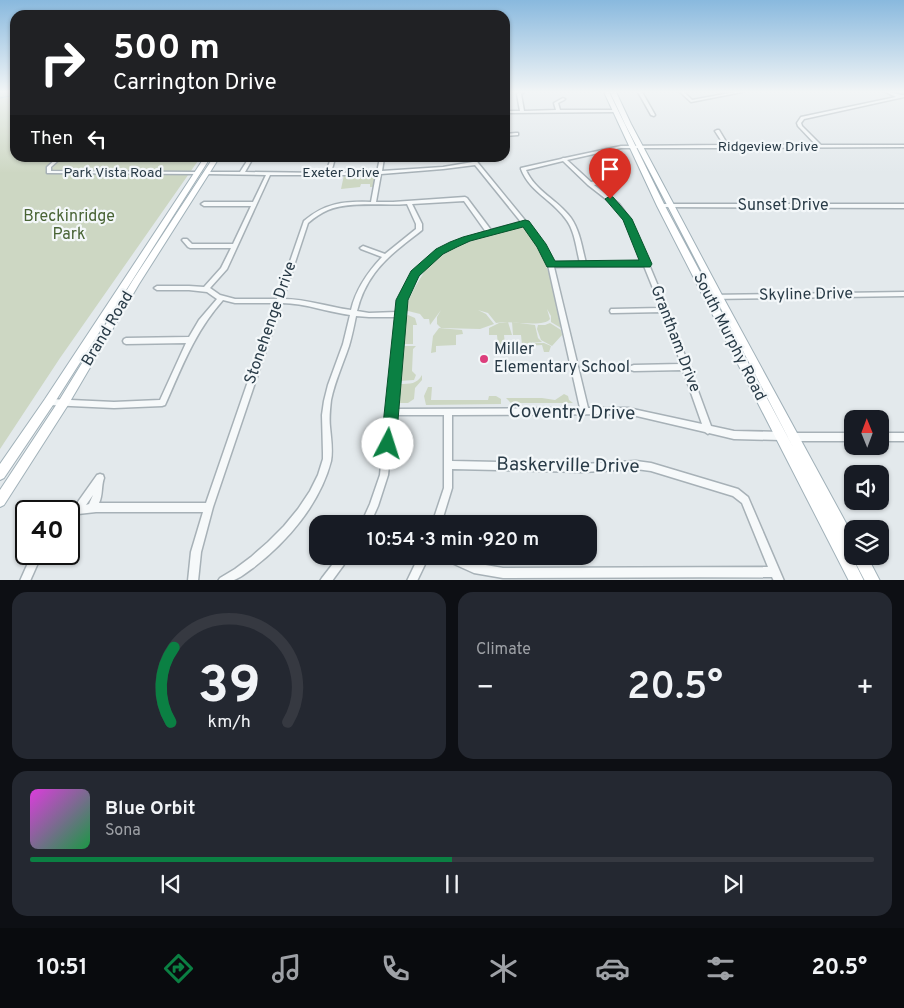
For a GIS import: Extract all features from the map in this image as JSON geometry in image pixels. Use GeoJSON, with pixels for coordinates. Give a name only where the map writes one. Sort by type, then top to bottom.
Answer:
{"type":"FeatureCollection","features":[{"type":"Feature","properties":{"kind":"main road","name":"South Murphy Road"},"geometry":{"type":"LineString","coordinates":[[620,119],[671,206],[780,436],[856,580]]}},
{"type":"Feature","properties":{"kind":"main road","name":"South Murphy Road"},"geometry":{"type":"LineString","coordinates":[[624,119],[661,206],[795,437],[844,531]]}},
{"type":"Feature","properties":{"kind":"main road","name":"Brand Road"},"geometry":{"type":"LineString","coordinates":[[0,474],[49,402],[204,162]]}},
{"type":"Feature","properties":{"kind":"main road","name":"Brand Road"},"geometry":{"type":"LineString","coordinates":[[0,501],[64,402],[136,282],[213,162]]}},
{"type":"Feature","properties":{"kind":"main road"},"geometry":{"type":"LineString","coordinates":[[196,173],[206,173]]}},
{"type":"Feature","properties":{"kind":"main road"},"geometry":{"type":"LineString","coordinates":[[864,565],[873,580]]}},
{"type":"Feature","properties":{"kind":"street"},"geometry":{"type":"LineString","coordinates":[[801,119],[799,123],[800,126],[820,147]]}},
{"type":"Feature","properties":{"kind":"street"},"geometry":{"type":"LineString","coordinates":[[717,131],[728,148]]}},
{"type":"Feature","properties":{"kind":"street"},"geometry":{"type":"LineString","coordinates":[[510,134],[516,134]]}},
{"type":"Feature","properties":{"kind":"street","name":"Ridgeview Drive"},"geometry":{"type":"LineString","coordinates":[[583,263],[574,229],[570,222],[522,170],[610,148],[904,146]]}},
{"type":"Feature","properties":{"kind":"street","name":"Grantham Drive"},"geometry":{"type":"LineString","coordinates":[[563,159],[590,184],[610,199],[622,212],[632,228],[687,368],[708,430]]}},
{"type":"Feature","properties":{"kind":"street","name":"Park Vista Road"},"geometry":{"type":"LineString","coordinates":[[55,162],[49,167],[49,172],[196,173]]}},
{"type":"Feature","properties":{"kind":"street"},"geometry":{"type":"LineString","coordinates":[[242,173],[249,162]]}},
{"type":"Feature","properties":{"kind":"street"},"geometry":{"type":"LineString","coordinates":[[328,173],[332,162]]}},
{"type":"Feature","properties":{"kind":"street"},"geometry":{"type":"LineString","coordinates":[[373,203],[381,162]]}},
{"type":"Feature","properties":{"kind":"street","name":"Exeter Drive"},"geometry":{"type":"LineString","coordinates":[[206,173],[379,173],[428,171],[466,162]]}},
{"type":"Feature","properties":{"kind":"street"},"geometry":{"type":"LineString","coordinates":[[476,162],[542,246],[551,265],[585,411]]}},
{"type":"Feature","properties":{"kind":"street"},"geometry":{"type":"LineString","coordinates":[[205,290],[224,269],[269,173]]}},
{"type":"Feature","properties":{"kind":"street"},"geometry":{"type":"LineString","coordinates":[[590,184],[609,180]]}},
{"type":"Feature","properties":{"kind":"street","name":"Stonehenge Drive"},"geometry":{"type":"LineString","coordinates":[[193,580],[196,552],[209,507],[303,228],[309,219],[333,206],[465,199],[489,232]]}},
{"type":"Feature","properties":{"kind":"street"},"geometry":{"type":"LineString","coordinates":[[223,580],[234,575],[268,549],[292,523],[321,477],[326,460],[328,442],[325,412],[353,313],[366,279],[385,256],[420,228],[409,203]]}},
{"type":"Feature","properties":{"kind":"street"},"geometry":{"type":"LineString","coordinates":[[204,204],[254,204]]}},
{"type":"Feature","properties":{"kind":"street","name":"Sunset Drive"},"geometry":{"type":"LineString","coordinates":[[661,206],[904,206]]}},
{"type":"Feature","properties":{"kind":"street"},"geometry":{"type":"LineString","coordinates":[[369,515],[381,489],[388,444],[400,314],[406,290],[415,274],[427,262],[453,244],[525,223]]}},
{"type":"Feature","properties":{"kind":"street"},"geometry":{"type":"LineString","coordinates":[[185,240],[190,246],[235,246]]}},
{"type":"Feature","properties":{"kind":"street"},"geometry":{"type":"LineString","coordinates":[[363,248],[385,256]]}},
{"type":"Feature","properties":{"kind":"street"},"geometry":{"type":"LineString","coordinates":[[551,265],[583,263],[646,264]]}},
{"type":"Feature","properties":{"kind":"street"},"geometry":{"type":"LineString","coordinates":[[157,288],[205,290],[221,298],[235,301],[305,302],[337,311],[400,314]]}},
{"type":"Feature","properties":{"kind":"street","name":"Skyline Drive"},"geometry":{"type":"LineString","coordinates":[[714,297],[904,294]]}},
{"type":"Feature","properties":{"kind":"street"},"geometry":{"type":"LineString","coordinates":[[49,402],[114,405],[162,403],[190,340],[207,311],[221,298]]}},
{"type":"Feature","properties":{"kind":"street"},"geometry":{"type":"LineString","coordinates":[[612,311],[665,310]]}},
{"type":"Feature","properties":{"kind":"street"},"geometry":{"type":"LineString","coordinates":[[126,341],[190,340]]}},
{"type":"Feature","properties":{"kind":"street"},"geometry":{"type":"LineString","coordinates":[[634,368],[687,368]]}},
{"type":"Feature","properties":{"kind":"street","name":"Coventry Drive"},"geometry":{"type":"LineString","coordinates":[[391,412],[628,411],[734,435],[844,437]]}},
{"type":"Feature","properties":{"kind":"street"},"geometry":{"type":"LineString","coordinates":[[439,515],[448,488],[448,412]]}},
{"type":"Feature","properties":{"kind":"street"},"geometry":{"type":"LineString","coordinates":[[889,437],[904,436]]}},
{"type":"Feature","properties":{"kind":"street","name":"Baskerville Drive"},"geometry":{"type":"LineString","coordinates":[[448,465],[582,468],[636,465],[652,467],[735,492],[745,500],[778,576]]}},
{"type":"Feature","properties":{"kind":"street"},"geometry":{"type":"LineString","coordinates":[[80,506],[100,478],[92,508]]}},
{"type":"Feature","properties":{"kind":"street"},"geometry":{"type":"LineString","coordinates":[[80,509],[209,507]]}},
{"type":"Feature","properties":{"kind":"street"},"geometry":{"type":"LineString","coordinates":[[25,580],[32,565]]}},
{"type":"Feature","properties":{"kind":"street"},"geometry":{"type":"LineString","coordinates":[[326,580],[338,565]]}},
{"type":"Feature","properties":{"kind":"street"},"geometry":{"type":"LineString","coordinates":[[412,580],[420,565]]}},
{"type":"Feature","properties":{"kind":"street"},"geometry":{"type":"LineString","coordinates":[[467,565],[503,573],[778,576]]}},
{"type":"Feature","properties":{"kind":"green space","name":"Breckinridge Park"},"geometry":{"type":"Polygon","coordinates":[[[0,119],[10,119],[10,162],[197,162],[60,358],[0,449],[0,119]]]}},
{"type":"Feature","properties":{"kind":"green space"},"geometry":{"type":"Polygon","coordinates":[[[344,175],[377,175],[375,187],[370,187],[370,184],[361,184],[360,187],[341,189],[344,175]]]}},
{"type":"Feature","properties":{"kind":"green space"},"geometry":{"type":"Polygon","coordinates":[[[520,227],[525,228],[534,241],[546,265],[561,328],[551,322],[551,316],[547,309],[550,319],[541,323],[496,323],[488,313],[478,310],[486,314],[494,324],[480,329],[441,328],[437,324],[437,317],[441,310],[430,325],[429,319],[424,319],[420,314],[404,310],[430,262],[462,243],[520,227]]]}},
{"type":"Feature","properties":{"kind":"green space"},"geometry":{"type":"Polygon","coordinates":[[[408,315],[415,318],[417,325],[413,325],[413,344],[403,344],[405,317],[408,315]]]}},
{"type":"Feature","properties":{"kind":"green space"},"geometry":{"type":"Polygon","coordinates":[[[508,322],[512,335],[504,335],[505,345],[498,345],[497,335],[489,335],[489,328],[499,323],[508,322]]]}},
{"type":"Feature","properties":{"kind":"green space"},"geometry":{"type":"Polygon","coordinates":[[[512,322],[535,325],[538,338],[542,342],[522,345],[521,335],[513,335],[512,322]]]}},
{"type":"Feature","properties":{"kind":"green space"},"geometry":{"type":"Polygon","coordinates":[[[550,323],[561,330],[562,335],[552,346],[541,340],[537,329],[538,325],[550,323]]]}},
{"type":"Feature","properties":{"kind":"green space"},"geometry":{"type":"Polygon","coordinates":[[[439,328],[462,330],[463,334],[456,335],[456,345],[436,346],[436,352],[431,353],[433,336],[439,328]]]}},
{"type":"Feature","properties":{"kind":"green space"},"geometry":{"type":"Polygon","coordinates":[[[528,343],[544,343],[551,346],[549,352],[544,352],[542,345],[524,346],[528,343]]]}},
{"type":"Feature","properties":{"kind":"green space"},"geometry":{"type":"Polygon","coordinates":[[[403,346],[416,346],[413,349],[412,371],[416,375],[414,380],[400,381],[403,346]]]}},
{"type":"Feature","properties":{"kind":"green space"},"geometry":{"type":"Polygon","coordinates":[[[422,375],[422,380],[415,388],[414,399],[408,403],[398,403],[400,384],[413,383],[422,375]]]}},
{"type":"Feature","properties":{"kind":"green space"},"geometry":{"type":"Polygon","coordinates":[[[428,387],[432,387],[431,400],[488,400],[489,396],[496,396],[501,399],[501,404],[426,405],[424,396],[428,387]]]}},
{"type":"Feature","properties":{"kind":"green space"},"geometry":{"type":"Polygon","coordinates":[[[564,394],[573,403],[511,403],[506,398],[555,400],[564,394]]]}},
{"type":"Feature","properties":{"kind":"place","name":"Miller Elementary School"},"geometry":{"type":"Point","coordinates":[484,359]}},
{"type":"Feature","properties":{"kind":"route"},"geometry":{"type":"LineString","coordinates":[[388,444],[402,300],[415,274],[427,262],[453,244],[525,223],[542,246],[551,265],[583,263],[646,264],[627,219],[610,199]]}}]}
